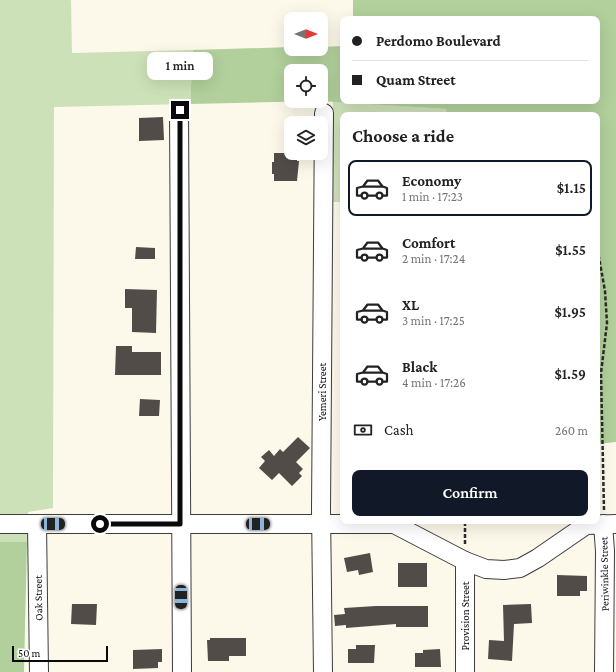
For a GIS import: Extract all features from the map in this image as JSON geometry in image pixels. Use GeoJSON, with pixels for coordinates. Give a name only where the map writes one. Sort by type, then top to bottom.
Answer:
{"type":"FeatureCollection","features":[{"type":"Feature","properties":{"kind":"street"},"geometry":{"type":"LineString","coordinates":[[180,110],[180,524],[182,672]]}},
{"type":"Feature","properties":{"kind":"street","name":"Yemeri Street"},"geometry":{"type":"LineString","coordinates":[[323,672],[321,524],[324,113]]}},
{"type":"Feature","properties":{"kind":"street"},"geometry":{"type":"LineString","coordinates":[[0,524],[340,524]]}},
{"type":"Feature","properties":{"kind":"street","name":"Oak Street"},"geometry":{"type":"LineString","coordinates":[[37,524],[39,672]]}},
{"type":"Feature","properties":{"kind":"street"},"geometry":{"type":"LineString","coordinates":[[400,524],[465,561],[486,569],[504,570],[520,568],[596,524]]}},
{"type":"Feature","properties":{"kind":"street","name":"Periwinkle Street"},"geometry":{"type":"LineString","coordinates":[[596,524],[605,551],[604,672]]}},
{"type":"Feature","properties":{"kind":"street","name":"Provision Street"},"geometry":{"type":"LineString","coordinates":[[465,561],[465,672]]}},
{"type":"Feature","properties":{"kind":"path","name":"Periwinkle Street"},"geometry":{"type":"LineString","coordinates":[[600,263],[605,291],[607,324],[601,373],[605,505],[600,516]]}},
{"type":"Feature","properties":{"kind":"path"},"geometry":{"type":"LineString","coordinates":[[465,524],[465,561]]}},
{"type":"Feature","properties":{"kind":"green space"},"geometry":{"type":"Polygon","coordinates":[[[0,0],[71,0],[72,53],[193,50],[190,104],[54,107],[53,508],[28,512],[27,542],[0,542],[0,0]]]}},
{"type":"Feature","properties":{"kind":"green space"},"geometry":{"type":"Polygon","coordinates":[[[353,0],[616,0],[616,442],[600,444],[600,112],[446,112],[446,109],[368,104],[600,104],[600,16],[353,16],[353,0]]]}},
{"type":"Feature","properties":{"kind":"green space"},"geometry":{"type":"Polygon","coordinates":[[[340,46],[340,102],[328,101],[328,64],[284,64],[284,102],[190,104],[193,50],[284,47],[284,56],[328,56],[328,47],[340,46]]]}},
{"type":"Feature","properties":{"kind":"green space"},"geometry":{"type":"Polygon","coordinates":[[[333,101],[340,101],[340,104],[375,104],[446,109],[446,112],[340,112],[340,202],[329,202],[333,101]]]}},
{"type":"Feature","properties":{"kind":"green space"},"geometry":{"type":"Polygon","coordinates":[[[0,542],[27,542],[24,672],[0,672],[0,542]]]}},
{"type":"Feature","properties":{"kind":"building"},"geometry":{"type":"Polygon","coordinates":[[[163,117],[164,140],[139,141],[139,118],[163,117]]]}},
{"type":"Feature","properties":{"kind":"building"},"geometry":{"type":"Polygon","coordinates":[[[274,153],[284,153],[284,160],[299,161],[297,181],[274,181],[274,174],[272,174],[272,162],[274,162],[274,153]]]}},
{"type":"Feature","properties":{"kind":"building"},"geometry":{"type":"Polygon","coordinates":[[[136,247],[155,248],[155,259],[135,259],[136,247]]]}},
{"type":"Feature","properties":{"kind":"building"},"geometry":{"type":"Polygon","coordinates":[[[125,289],[157,290],[156,333],[132,332],[132,308],[125,308],[125,289]]]}},
{"type":"Feature","properties":{"kind":"building"},"geometry":{"type":"Polygon","coordinates":[[[116,346],[132,346],[132,352],[161,352],[161,375],[115,375],[116,346]]]}},
{"type":"Feature","properties":{"kind":"building"},"geometry":{"type":"Polygon","coordinates":[[[140,399],[160,400],[159,416],[139,416],[140,399]]]}},
{"type":"Feature","properties":{"kind":"building"},"geometry":{"type":"Polygon","coordinates":[[[298,437],[310,448],[296,462],[303,469],[299,473],[302,476],[292,486],[279,473],[272,480],[259,468],[265,461],[261,457],[269,450],[274,456],[280,449],[283,452],[298,437]]]}},
{"type":"Feature","properties":{"kind":"building"},"geometry":{"type":"Polygon","coordinates":[[[370,553],[373,572],[359,575],[358,570],[347,572],[344,558],[370,553]]]}},
{"type":"Feature","properties":{"kind":"building"},"geometry":{"type":"Polygon","coordinates":[[[398,563],[427,563],[427,587],[398,587],[398,563]]]}},
{"type":"Feature","properties":{"kind":"building"},"geometry":{"type":"Polygon","coordinates":[[[557,575],[587,576],[587,591],[580,591],[580,596],[557,596],[557,575]]]}},
{"type":"Feature","properties":{"kind":"building"},"geometry":{"type":"Polygon","coordinates":[[[72,604],[97,604],[96,625],[71,624],[72,604]]]}},
{"type":"Feature","properties":{"kind":"building"},"geometry":{"type":"Polygon","coordinates":[[[531,604],[532,623],[514,624],[512,661],[488,659],[489,640],[504,641],[503,605],[531,604]]]}},
{"type":"Feature","properties":{"kind":"building"},"geometry":{"type":"Polygon","coordinates":[[[376,606],[428,606],[428,627],[396,627],[396,624],[346,628],[346,625],[335,626],[334,615],[345,614],[344,608],[376,606]]]}},
{"type":"Feature","properties":{"kind":"building"},"geometry":{"type":"Polygon","coordinates":[[[210,638],[246,638],[246,656],[229,656],[229,661],[208,661],[207,640],[210,640],[210,638]]]}},
{"type":"Feature","properties":{"kind":"building"},"geometry":{"type":"Polygon","coordinates":[[[356,645],[375,645],[374,663],[348,663],[348,649],[356,649],[356,645]]]}},
{"type":"Feature","properties":{"kind":"building"},"geometry":{"type":"Polygon","coordinates":[[[162,649],[162,662],[158,662],[158,668],[133,669],[133,650],[162,649]]]}},
{"type":"Feature","properties":{"kind":"building"},"geometry":{"type":"Polygon","coordinates":[[[440,649],[441,667],[415,667],[415,653],[423,653],[423,650],[440,649]]]}},
{"type":"Feature","properties":{"kind":"route"},"geometry":{"type":"LineString","coordinates":[[100,524],[180,524],[180,110]]}}]}
